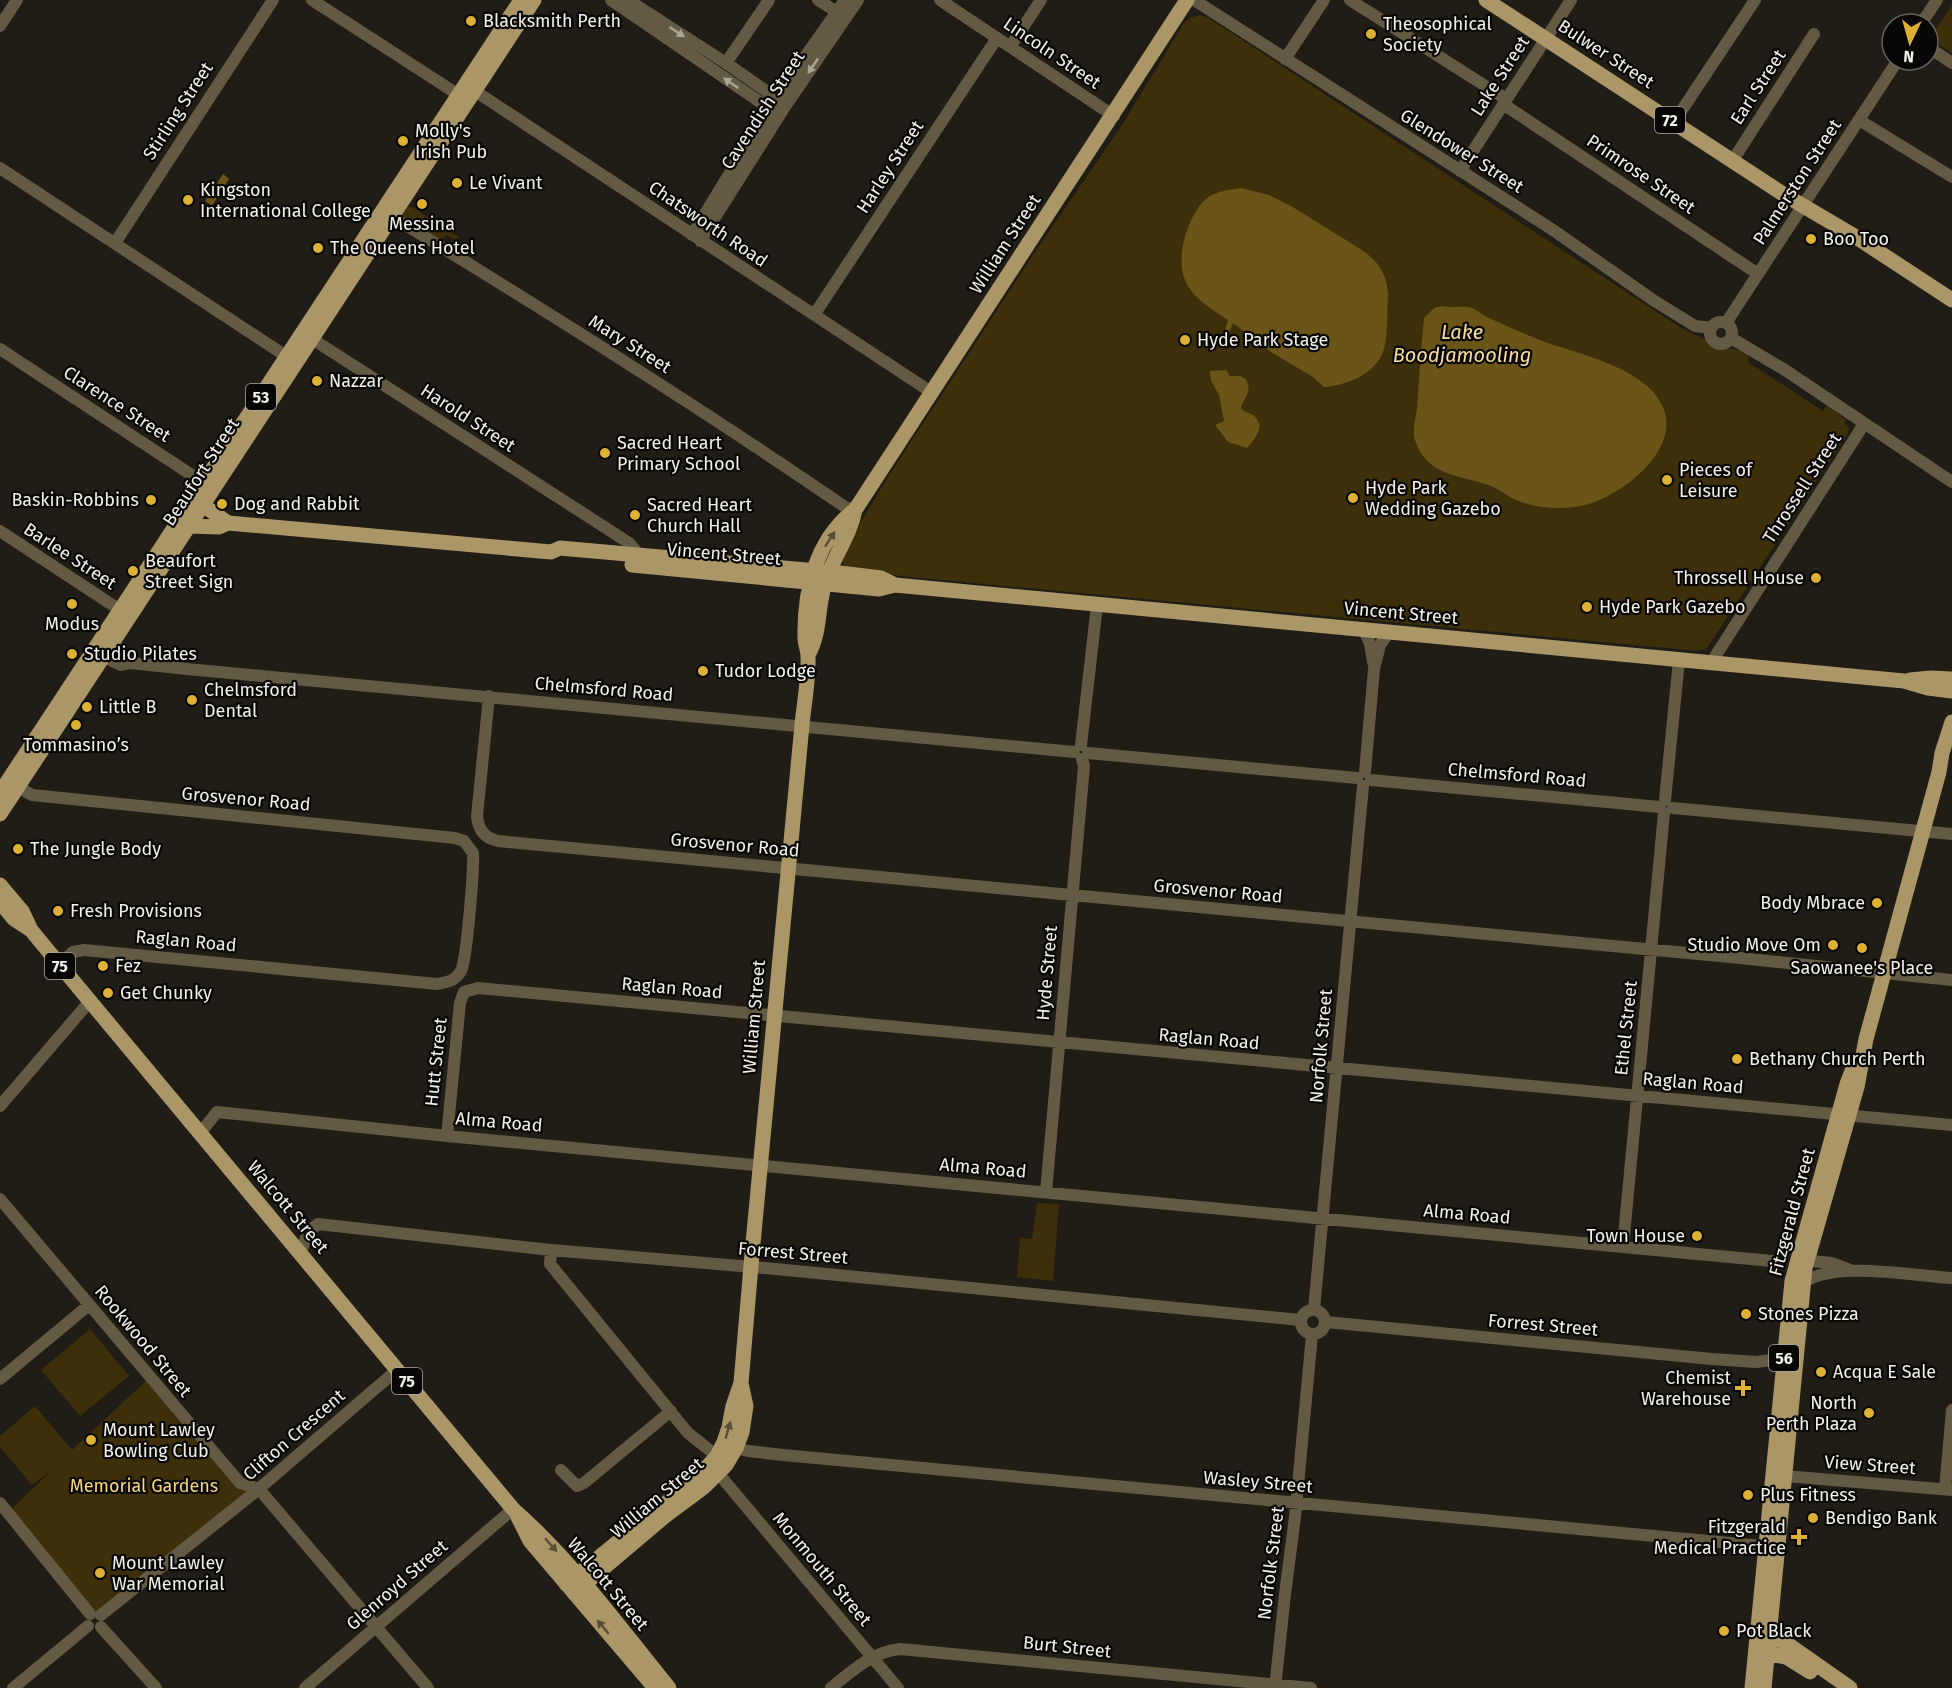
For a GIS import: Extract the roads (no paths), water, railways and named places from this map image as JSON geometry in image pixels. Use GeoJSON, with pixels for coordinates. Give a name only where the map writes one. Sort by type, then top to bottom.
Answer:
{"type":"FeatureCollection","features":[{"type":"Feature","properties":{"kind":"main road","name":"Beaufort Street"},"geometry":{"type":"LineString","coordinates":[[467,93],[521,0]]}},
{"type":"Feature","properties":{"kind":"main road","name":"Beaufort Street"},"geometry":{"type":"LineString","coordinates":[[0,814],[101,649],[120,610],[199,502],[467,93],[534,0]]}},
{"type":"Feature","properties":{"kind":"main road","name":"William Street"},"geometry":{"type":"LineString","coordinates":[[576,1584],[697,1478],[717,1456],[729,1427],[741,1383],[808,655],[816,641],[819,577],[817,558],[842,520],[855,510],[1114,116],[1187,0]]}},
{"type":"Feature","properties":{"kind":"main road","name":"Bulwer Street"},"geometry":{"type":"LineString","coordinates":[[1486,0],[1548,35],[1677,118],[1952,300]]}},
{"type":"Feature","properties":{"kind":"main road","name":"Bulwer Street"},"geometry":{"type":"LineString","coordinates":[[1504,0],[1548,35]]}},
{"type":"Feature","properties":{"kind":"main road","name":"Beaufort Street"},"geometry":{"type":"LineString","coordinates":[[0,793],[189,526],[199,502]]}},
{"type":"Feature","properties":{"kind":"main road"},"geometry":{"type":"LineString","coordinates":[[199,502],[228,523]]}},
{"type":"Feature","properties":{"kind":"main road","name":"Vincent Street"},"geometry":{"type":"LineString","coordinates":[[189,526],[219,527],[228,523],[551,552],[560,548],[598,551],[819,577],[879,589],[895,585],[1904,681],[1928,688],[1952,691]]}},
{"type":"Feature","properties":{"kind":"main road","name":"Vincent Street"},"geometry":{"type":"LineString","coordinates":[[551,552],[559,558],[819,577]]}},
{"type":"Feature","properties":{"kind":"main road","name":"Vincent Street"},"geometry":{"type":"LineString","coordinates":[[1904,681],[1931,678],[1952,680]]}},
{"type":"Feature","properties":{"kind":"main road","name":"Fitzgerald Street"},"geometry":{"type":"LineString","coordinates":[[1772,1547],[1785,1476],[1792,1281],[1802,1260],[1844,1115],[1857,1087],[1866,1038],[1952,722]]}},
{"type":"Feature","properties":{"kind":"main road","name":"Fitzgerald Street"},"geometry":{"type":"LineString","coordinates":[[1939,772],[1952,750]]}},
{"type":"Feature","properties":{"kind":"main road","name":"Walcott Street"},"geometry":{"type":"LineString","coordinates":[[0,885],[58,964],[201,1132],[513,1509],[530,1541],[576,1584],[665,1688]]}},
{"type":"Feature","properties":{"kind":"main road","name":"Walcott Street"},"geometry":{"type":"LineString","coordinates":[[0,902],[14,919],[31,930]]}},
{"type":"Feature","properties":{"kind":"main road","name":"Fitzgerald Street"},"geometry":{"type":"LineString","coordinates":[[1752,1688],[1762,1645],[1789,1366],[1803,1282],[1802,1260]]}},
{"type":"Feature","properties":{"kind":"main road","name":"William Street"},"geometry":{"type":"LineString","coordinates":[[576,1584],[704,1487],[726,1465],[742,1432],[746,1406],[741,1383]]}},
{"type":"Feature","properties":{"kind":"main road"},"geometry":{"type":"LineString","coordinates":[[1762,1645],[1783,1641],[1850,1688]]}},
{"type":"Feature","properties":{"kind":"main road"},"geometry":{"type":"LineString","coordinates":[[1762,1645],[1798,1663],[1832,1688]]}},
{"type":"Feature","properties":{"kind":"main road","name":"Fitzgerald Street"},"geometry":{"type":"LineString","coordinates":[[1762,1645],[1764,1688]]}},
{"type":"Feature","properties":{"kind":"street"},"geometry":{"type":"LineString","coordinates":[[0,26],[17,0]]}},
{"type":"Feature","properties":{"kind":"street","name":"Stirling Street"},"geometry":{"type":"LineString","coordinates":[[115,243],[273,0]]}},
{"type":"Feature","properties":{"kind":"street","name":"Chatsworth Road"},"geometry":{"type":"LineString","coordinates":[[312,0],[467,93],[696,238],[932,392]]}},
{"type":"Feature","properties":{"kind":"street"},"geometry":{"type":"LineString","coordinates":[[611,0],[778,107]]}},
{"type":"Feature","properties":{"kind":"street"},"geometry":{"type":"LineString","coordinates":[[628,0],[726,63],[778,107]]}},
{"type":"Feature","properties":{"kind":"street"},"geometry":{"type":"LineString","coordinates":[[726,63],[769,0]]}},
{"type":"Feature","properties":{"kind":"street"},"geometry":{"type":"LineString","coordinates":[[818,0],[837,12]]}},
{"type":"Feature","properties":{"kind":"street","name":"Cavendish Street"},"geometry":{"type":"LineString","coordinates":[[696,238],[845,0]]}},
{"type":"Feature","properties":{"kind":"street","name":"Cavendish Street"},"geometry":{"type":"LineString","coordinates":[[778,107],[858,0]]}},
{"type":"Feature","properties":{"kind":"street","name":"Lincoln Street"},"geometry":{"type":"LineString","coordinates":[[940,0],[1114,116]]}},
{"type":"Feature","properties":{"kind":"street"},"geometry":{"type":"LineString","coordinates":[[1010,47],[1041,0]]}},
{"type":"Feature","properties":{"kind":"street","name":"Glendower Street"},"geometry":{"type":"LineString","coordinates":[[1194,0],[1553,230],[1653,300],[1695,326],[1711,328]]}},
{"type":"Feature","properties":{"kind":"street"},"geometry":{"type":"LineString","coordinates":[[1286,59],[1324,0]]}},
{"type":"Feature","properties":{"kind":"street","name":"Primrose Street"},"geometry":{"type":"LineString","coordinates":[[1350,0],[1505,101],[1758,274]]}},
{"type":"Feature","properties":{"kind":"street","name":"Lake Street"},"geometry":{"type":"LineString","coordinates":[[1460,171],[1571,0]]}},
{"type":"Feature","properties":{"kind":"street"},"geometry":{"type":"LineString","coordinates":[[1677,118],[1755,0]]}},
{"type":"Feature","properties":{"kind":"street","name":"Earl Street"},"geometry":{"type":"LineString","coordinates":[[1735,156],[1814,34]]}},
{"type":"Feature","properties":{"kind":"street","name":"Harley Street"},"geometry":{"type":"LineString","coordinates":[[814,315],[997,38]]}},
{"type":"Feature","properties":{"kind":"street","name":"Palmerston Street"},"geometry":{"type":"LineString","coordinates":[[1726,323],[1890,72]]}},
{"type":"Feature","properties":{"kind":"street"},"geometry":{"type":"LineString","coordinates":[[1859,120],[1952,177]]}},
{"type":"Feature","properties":{"kind":"street"},"geometry":{"type":"LineString","coordinates":[[0,168],[291,360]]}},
{"type":"Feature","properties":{"kind":"street","name":"Mary Street"},"geometry":{"type":"LineString","coordinates":[[388,213],[719,422],[845,507],[855,510]]}},
{"type":"Feature","properties":{"kind":"street"},"geometry":{"type":"LineString","coordinates":[[1717,323],[1726,323],[1732,328],[1731,338],[1725,344],[1716,343],[1711,336],[1711,328],[1717,323]]}},
{"type":"Feature","properties":{"kind":"street","name":"Harold Street"},"geometry":{"type":"LineString","coordinates":[[307,336],[614,533],[629,543],[640,555]]}},
{"type":"Feature","properties":{"kind":"street"},"geometry":{"type":"LineString","coordinates":[[1731,338],[1785,370],[1952,482]]}},
{"type":"Feature","properties":{"kind":"street","name":"Clarence Street"},"geometry":{"type":"LineString","coordinates":[[0,350],[209,486]]}},
{"type":"Feature","properties":{"kind":"street","name":"Throssell Street"},"geometry":{"type":"LineString","coordinates":[[1712,663],[1864,424]]}},
{"type":"Feature","properties":{"kind":"street","name":"Barlee Street"},"geometry":{"type":"LineString","coordinates":[[0,531],[120,610]]}},
{"type":"Feature","properties":{"kind":"street"},"geometry":{"type":"LineString","coordinates":[[598,551],[608,545],[614,533]]}},
{"type":"Feature","properties":{"kind":"street","name":"Hyde Street"},"geometry":{"type":"LineString","coordinates":[[1046,1192],[1084,766],[1081,752],[1097,605]]}},
{"type":"Feature","properties":{"kind":"street","name":"Norfolk Street"},"geometry":{"type":"LineString","coordinates":[[1364,630],[1370,644],[1374,669]]}},
{"type":"Feature","properties":{"kind":"street","name":"Norfolk Street"},"geometry":{"type":"LineString","coordinates":[[1314,1310],[1374,669],[1380,645],[1389,632]]}},
{"type":"Feature","properties":{"kind":"street","name":"Chelmsford Road"},"geometry":{"type":"LineString","coordinates":[[101,649],[130,663],[1952,834]]}},
{"type":"Feature","properties":{"kind":"street","name":"Ethel Street"},"geometry":{"type":"LineString","coordinates":[[1623,1246],[1679,660]]}},
{"type":"Feature","properties":{"kind":"street","name":"Grosvenor Road"},"geometry":{"type":"LineString","coordinates":[[489,696],[477,816],[478,825],[483,834],[498,841],[1952,980]]}},
{"type":"Feature","properties":{"kind":"street","name":"Grosvenor Road"},"geometry":{"type":"LineString","coordinates":[[18,787],[32,795],[455,838],[464,841],[470,847],[473,859],[465,960],[456,978]]}},
{"type":"Feature","properties":{"kind":"street","name":"Raglan Road"},"geometry":{"type":"LineString","coordinates":[[58,964],[73,952],[84,950],[437,984],[456,978]]}},
{"type":"Feature","properties":{"kind":"street","name":"Raglan Road"},"geometry":{"type":"LineString","coordinates":[[464,992],[478,988],[1952,1125]]}},
{"type":"Feature","properties":{"kind":"street","name":"Hutt Street"},"geometry":{"type":"LineString","coordinates":[[447,1136],[460,1003],[464,992]]}},
{"type":"Feature","properties":{"kind":"street"},"geometry":{"type":"LineString","coordinates":[[0,1106],[90,1001]]}},
{"type":"Feature","properties":{"kind":"street","name":"Alma Road"},"geometry":{"type":"LineString","coordinates":[[201,1132],[217,1112],[447,1136],[1772,1261]]}},
{"type":"Feature","properties":{"kind":"street","name":"Rookwood Street"},"geometry":{"type":"LineString","coordinates":[[0,1199],[240,1483],[260,1489],[428,1688]]}},
{"type":"Feature","properties":{"kind":"street","name":"Forrest Street"},"geometry":{"type":"LineString","coordinates":[[301,1252],[308,1232],[318,1224],[550,1250],[1300,1320]]}},
{"type":"Feature","properties":{"kind":"street"},"geometry":{"type":"LineString","coordinates":[[550,1250],[550,1264],[688,1433],[717,1456]]}},
{"type":"Feature","properties":{"kind":"street"},"geometry":{"type":"LineString","coordinates":[[1802,1260],[1832,1263],[1852,1271]]}},
{"type":"Feature","properties":{"kind":"street"},"geometry":{"type":"LineString","coordinates":[[1803,1282],[1823,1273],[1852,1271],[1952,1278]]}},
{"type":"Feature","properties":{"kind":"street"},"geometry":{"type":"LineString","coordinates":[[0,1379],[89,1305]]}},
{"type":"Feature","properties":{"kind":"street"},"geometry":{"type":"LineString","coordinates":[[1308,1310],[1314,1310],[1324,1316],[1326,1322],[1324,1329],[1312,1335],[1303,1330],[1300,1320],[1308,1310]]}},
{"type":"Feature","properties":{"kind":"street","name":"Forrest Street"},"geometry":{"type":"LineString","coordinates":[[1326,1322],[1789,1366]]}},
{"type":"Feature","properties":{"kind":"street","name":"Norfolk Street"},"geometry":{"type":"LineString","coordinates":[[1276,1687],[1297,1503],[1312,1335]]}},
{"type":"Feature","properties":{"kind":"street","name":"Clifton Crescent"},"geometry":{"type":"LineString","coordinates":[[13,1688],[260,1489],[398,1370]]}},
{"type":"Feature","properties":{"kind":"street"},"geometry":{"type":"LineString","coordinates":[[1949,1489],[1952,1410]]}},
{"type":"Feature","properties":{"kind":"street"},"geometry":{"type":"LineString","coordinates":[[561,1470],[577,1486],[584,1483],[670,1411]]}},
{"type":"Feature","properties":{"kind":"street","name":"Wasley Street"},"geometry":{"type":"LineString","coordinates":[[736,1448],[783,1455],[1772,1547]]}},
{"type":"Feature","properties":{"kind":"street","name":"Monmouth Street"},"geometry":{"type":"LineString","coordinates":[[718,1473],[898,1688]]}},
{"type":"Feature","properties":{"kind":"street","name":"View Street"},"geometry":{"type":"LineString","coordinates":[[1785,1476],[1949,1489]]}},
{"type":"Feature","properties":{"kind":"street"},"geometry":{"type":"LineString","coordinates":[[0,1503],[95,1621],[156,1688]]}},
{"type":"Feature","properties":{"kind":"street","name":"Glenroyd Street"},"geometry":{"type":"LineString","coordinates":[[305,1688],[513,1509]]}},
{"type":"Feature","properties":{"kind":"street","name":"Burt Street"},"geometry":{"type":"LineString","coordinates":[[831,1688],[861,1663],[886,1650],[916,1650],[1276,1687],[1311,1688]]}},
{"type":"Feature","properties":{"kind":"water"},"geometry":{"type":"Polygon","coordinates":[[[223,174],[229,179],[212,206],[205,201],[223,174]]]}},
{"type":"Feature","properties":{"kind":"water","name":"Lake Boodjamooling"},"geometry":{"type":"Polygon","coordinates":[[[1241,188],[1269,195],[1291,206],[1362,250],[1381,269],[1388,295],[1386,340],[1379,360],[1366,372],[1350,381],[1324,387],[1313,377],[1271,352],[1233,323],[1228,336],[1224,333],[1228,320],[1204,303],[1188,287],[1182,271],[1183,248],[1194,215],[1210,196],[1241,188]]]}},
{"type":"Feature","properties":{"kind":"water","name":"Lake Boodjamooling"},"geometry":{"type":"Polygon","coordinates":[[[1442,306],[1471,308],[1520,332],[1604,362],[1640,380],[1654,392],[1663,407],[1666,423],[1664,438],[1647,467],[1620,489],[1605,497],[1592,503],[1567,508],[1527,504],[1491,486],[1435,468],[1420,452],[1414,436],[1414,428],[1424,318],[1434,308],[1442,306]]]}},
{"type":"Feature","properties":{"kind":"water"},"geometry":{"type":"Polygon","coordinates":[[[1226,370],[1230,376],[1240,376],[1246,379],[1249,388],[1241,408],[1253,415],[1259,423],[1258,432],[1247,448],[1228,442],[1215,425],[1224,421],[1219,395],[1211,381],[1210,371],[1226,370]]]}},
{"type":"Feature","properties":{"kind":"place","name":"Blacksmith Perth"},"geometry":{"type":"Point","coordinates":[471,21]}},
{"type":"Feature","properties":{"kind":"place","name":"Theosophical Society"},"geometry":{"type":"Point","coordinates":[1371,34]}},
{"type":"Feature","properties":{"kind":"place","name":"Molly's Irish Pub"},"geometry":{"type":"Point","coordinates":[403,141]}},
{"type":"Feature","properties":{"kind":"place","name":"Le Vivant"},"geometry":{"type":"Point","coordinates":[457,183]}},
{"type":"Feature","properties":{"kind":"place","name":"Kingston International College"},"geometry":{"type":"Point","coordinates":[188,200]}},
{"type":"Feature","properties":{"kind":"place","name":"Messina"},"geometry":{"type":"Point","coordinates":[422,204]}},
{"type":"Feature","properties":{"kind":"place","name":"Boo Too"},"geometry":{"type":"Point","coordinates":[1811,239]}},
{"type":"Feature","properties":{"kind":"place","name":"The Queens Hotel"},"geometry":{"type":"Point","coordinates":[318,248]}},
{"type":"Feature","properties":{"kind":"place","name":"Hyde Park Stage"},"geometry":{"type":"Point","coordinates":[1185,340]}},
{"type":"Feature","properties":{"kind":"place","name":"Nazzar"},"geometry":{"type":"Point","coordinates":[317,381]}},
{"type":"Feature","properties":{"kind":"place","name":"Sacred Heart Primary School"},"geometry":{"type":"Point","coordinates":[605,453]}},
{"type":"Feature","properties":{"kind":"place","name":"Pieces of Leisure"},"geometry":{"type":"Point","coordinates":[1667,480]}},
{"type":"Feature","properties":{"kind":"place","name":"Hyde Park Wedding Gazebo"},"geometry":{"type":"Point","coordinates":[1353,498]}},
{"type":"Feature","properties":{"kind":"place","name":"Baskin-Robbins"},"geometry":{"type":"Point","coordinates":[151,500]}},
{"type":"Feature","properties":{"kind":"place","name":"Dog and Rabbit"},"geometry":{"type":"Point","coordinates":[222,504]}},
{"type":"Feature","properties":{"kind":"place","name":"Sacred Heart Church Hall"},"geometry":{"type":"Point","coordinates":[635,515]}},
{"type":"Feature","properties":{"kind":"place","name":"Beaufort Street Sign"},"geometry":{"type":"Point","coordinates":[133,571]}},
{"type":"Feature","properties":{"kind":"place","name":"Throssell House"},"geometry":{"type":"Point","coordinates":[1816,578]}},
{"type":"Feature","properties":{"kind":"place","name":"Modus"},"geometry":{"type":"Point","coordinates":[72,604]}},
{"type":"Feature","properties":{"kind":"place","name":"Hyde Park Gazebo"},"geometry":{"type":"Point","coordinates":[1587,607]}},
{"type":"Feature","properties":{"kind":"place","name":"Studio Pilates"},"geometry":{"type":"Point","coordinates":[72,654]}},
{"type":"Feature","properties":{"kind":"place","name":"Tudor Lodge"},"geometry":{"type":"Point","coordinates":[703,671]}},
{"type":"Feature","properties":{"kind":"place","name":"Chelmsford Dental"},"geometry":{"type":"Point","coordinates":[192,700]}},
{"type":"Feature","properties":{"kind":"place","name":"Little B"},"geometry":{"type":"Point","coordinates":[87,707]}},
{"type":"Feature","properties":{"kind":"place","name":"Tommasino’s"},"geometry":{"type":"Point","coordinates":[76,725]}},
{"type":"Feature","properties":{"kind":"place","name":"The Jungle Body"},"geometry":{"type":"Point","coordinates":[18,849]}},
{"type":"Feature","properties":{"kind":"place","name":"Body Mbrace"},"geometry":{"type":"Point","coordinates":[1877,903]}},
{"type":"Feature","properties":{"kind":"place","name":"Fresh Provisions"},"geometry":{"type":"Point","coordinates":[58,911]}},
{"type":"Feature","properties":{"kind":"place","name":"Studio Move Om"},"geometry":{"type":"Point","coordinates":[1833,945]}},
{"type":"Feature","properties":{"kind":"place","name":"Saowanee's Place"},"geometry":{"type":"Point","coordinates":[1862,948]}},
{"type":"Feature","properties":{"kind":"place","name":"Fez"},"geometry":{"type":"Point","coordinates":[103,966]}},
{"type":"Feature","properties":{"kind":"place","name":"Get Chunky"},"geometry":{"type":"Point","coordinates":[108,993]}},
{"type":"Feature","properties":{"kind":"place","name":"Bethany Church Perth"},"geometry":{"type":"Point","coordinates":[1737,1059]}},
{"type":"Feature","properties":{"kind":"place","name":"Town House"},"geometry":{"type":"Point","coordinates":[1697,1236]}},
{"type":"Feature","properties":{"kind":"place","name":"Stones Pizza"},"geometry":{"type":"Point","coordinates":[1746,1314]}},
{"type":"Feature","properties":{"kind":"place","name":"Acqua E Sale"},"geometry":{"type":"Point","coordinates":[1821,1372]}},
{"type":"Feature","properties":{"kind":"place","name":"Chemist Warehouse"},"geometry":{"type":"Point","coordinates":[1743,1388]}},
{"type":"Feature","properties":{"kind":"place","name":"North Perth Plaza"},"geometry":{"type":"Point","coordinates":[1869,1413]}},
{"type":"Feature","properties":{"kind":"place","name":"Mount Lawley Bowling Club"},"geometry":{"type":"Point","coordinates":[91,1440]}},
{"type":"Feature","properties":{"kind":"place","name":"Plus Fitness"},"geometry":{"type":"Point","coordinates":[1748,1495]}},
{"type":"Feature","properties":{"kind":"place","name":"Bendigo Bank"},"geometry":{"type":"Point","coordinates":[1813,1518]}},
{"type":"Feature","properties":{"kind":"place","name":"Fitzgerald Medical Practice"},"geometry":{"type":"Point","coordinates":[1799,1537]}},
{"type":"Feature","properties":{"kind":"place","name":"Mount Lawley War Memorial"},"geometry":{"type":"Point","coordinates":[100,1573]}},
{"type":"Feature","properties":{"kind":"place","name":"Pot Black"},"geometry":{"type":"Point","coordinates":[1724,1631]}},
{"type":"Feature","properties":{"kind":"park label","name":"Memorial Gardens"},"geometry":{"type":"Point","coordinates":[144,1486]}}]}
